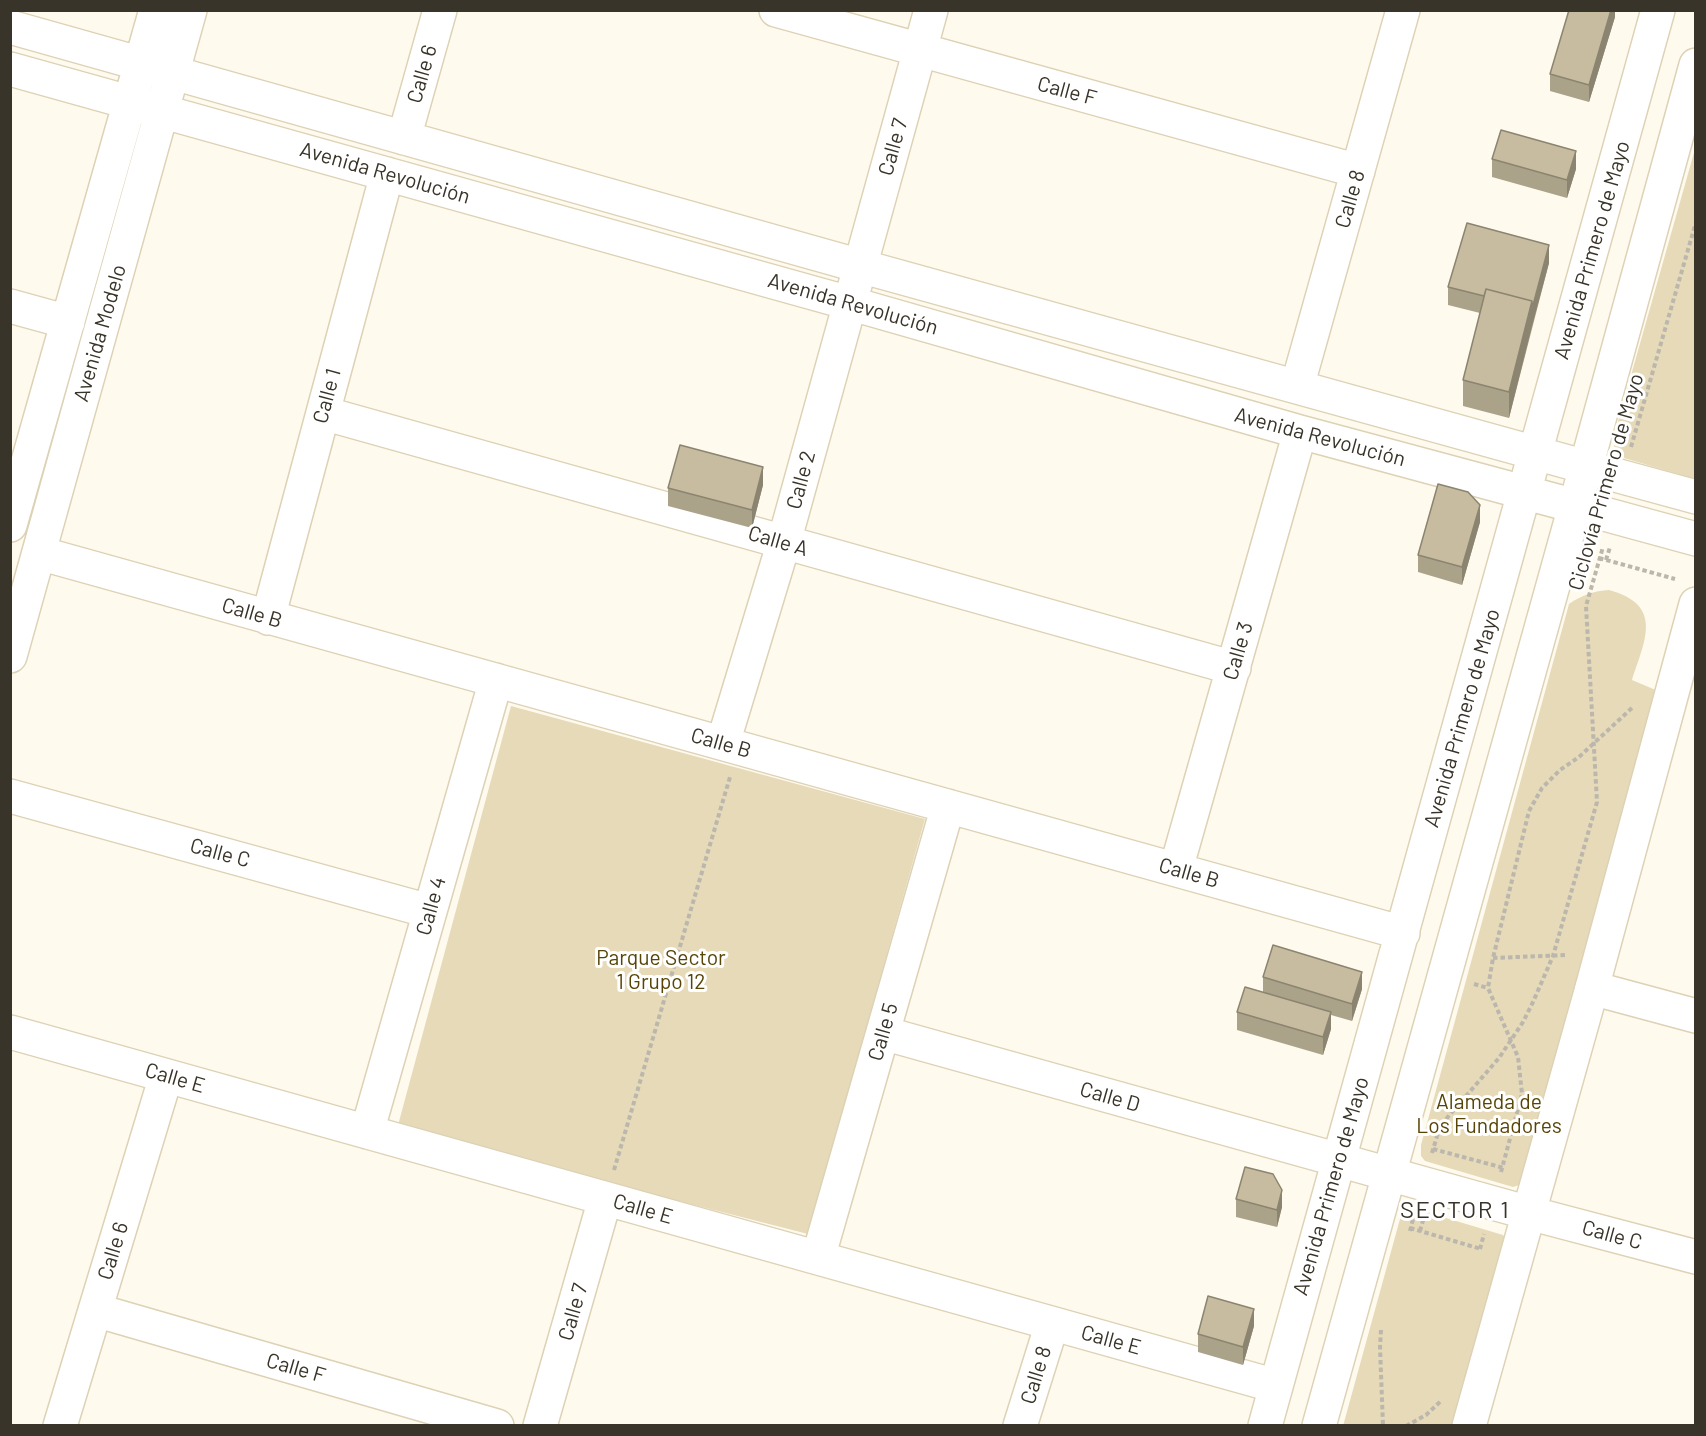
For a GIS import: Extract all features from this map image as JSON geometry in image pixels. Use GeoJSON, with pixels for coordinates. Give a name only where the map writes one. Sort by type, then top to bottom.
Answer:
{"type":"FeatureCollection","features":[{"type":"Feature","properties":{"kind":"street","name":"Avenida Modelo"},"geometry":{"type":"LineString","coordinates":[[10,525],[156,10]]}},
{"type":"Feature","properties":{"kind":"street","name":"Avenida Modelo"},"geometry":{"type":"LineString","coordinates":[[10,656],[190,10]]}},
{"type":"Feature","properties":{"kind":"street","name":"Calle 6"},"geometry":{"type":"LineString","coordinates":[[404,138],[440,10]]}},
{"type":"Feature","properties":{"kind":"street","name":"Calle F"},"geometry":{"type":"LineString","coordinates":[[776,10],[1358,171]]}},
{"type":"Feature","properties":{"kind":"street","name":"Calle 7"},"geometry":{"type":"LineString","coordinates":[[854,284],[931,10]]}},
{"type":"Feature","properties":{"kind":"street","name":"Calle 8"},"geometry":{"type":"LineString","coordinates":[[1297,387],[1403,10]]}},
{"type":"Feature","properties":{"kind":"street","name":"Avenida Primero de Mayo"},"geometry":{"type":"LineString","coordinates":[[1265,1425],[1658,11]]}},
{"type":"Feature","properties":{"kind":"street","name":"Avenida Revolución"},"geometry":{"type":"LineString","coordinates":[[10,27],[404,138],[1300,432],[1695,539]]}},
{"type":"Feature","properties":{"kind":"street"},"geometry":{"type":"LineString","coordinates":[[1318,1425],[1586,467],[1695,65]]}},
{"type":"Feature","properties":{"kind":"street","name":"Avenida Revolución"},"geometry":{"type":"LineString","coordinates":[[10,69],[387,174],[1297,387],[1695,497]]}},
{"type":"Feature","properties":{"kind":"street","name":"Calle 1"},"geometry":{"type":"LineString","coordinates":[[268,618],[387,174]]}},
{"type":"Feature","properties":{"kind":"street","name":"Calle 2"},"geometry":{"type":"LineString","coordinates":[[731,745],[854,284]]}},
{"type":"Feature","properties":{"kind":"street"},"geometry":{"type":"LineString","coordinates":[[10,306],[68,322]]}},
{"type":"Feature","properties":{"kind":"street","name":"Calle A"},"geometry":{"type":"LineString","coordinates":[[323,413],[1234,668]]}},
{"type":"Feature","properties":{"kind":"street","name":"Calle 3"},"geometry":{"type":"LineString","coordinates":[[1176,869],[1300,432]]}},
{"type":"Feature","properties":{"kind":"street","name":"Calle B"},"geometry":{"type":"LineString","coordinates":[[39,553],[1402,933]]}},
{"type":"Feature","properties":{"kind":"street"},"geometry":{"type":"LineString","coordinates":[[1469,1425],[1601,954],[1687,592]]}},
{"type":"Feature","properties":{"kind":"street","name":"Calle 4"},"geometry":{"type":"LineString","coordinates":[[366,1132],[496,680]]}},
{"type":"Feature","properties":{"kind":"street","name":"Calle C"},"geometry":{"type":"LineString","coordinates":[[10,796],[429,911]]}},
{"type":"Feature","properties":{"kind":"street","name":"Calle 5"},"geometry":{"type":"LineString","coordinates":[[818,1258],[948,806]]}},
{"type":"Feature","properties":{"kind":"street"},"geometry":{"type":"LineString","coordinates":[[1592,988],[1695,1016]]}},
{"type":"Feature","properties":{"kind":"street","name":"Calle E"},"geometry":{"type":"LineString","coordinates":[[10,1032],[1275,1386]]}},
{"type":"Feature","properties":{"kind":"street","name":"Calle D"},"geometry":{"type":"LineString","coordinates":[[883,1033],[1423,1184]]}},
{"type":"Feature","properties":{"kind":"street","name":"Calle 6"},"geometry":{"type":"LineString","coordinates":[[60,1425],[166,1076]]}},
{"type":"Feature","properties":{"kind":"street","name":"Calle C"},"geometry":{"type":"LineString","coordinates":[[1423,1184],[1695,1257]]}},
{"type":"Feature","properties":{"kind":"street","name":"Calle 7"},"geometry":{"type":"LineString","coordinates":[[540,1425],[606,1199]]}},
{"type":"Feature","properties":{"kind":"street","name":"Calle F"},"geometry":{"type":"LineString","coordinates":[[95,1310],[498,1425]]}},
{"type":"Feature","properties":{"kind":"street","name":"Calle 8"},"geometry":{"type":"LineString","coordinates":[[1020,1425],[1052,1324]]}},
{"type":"Feature","properties":{"kind":"path","name":"Ciclovía Primero de Mayo"},"geometry":{"type":"LineString","coordinates":[[1623,477],[1695,222]]}},
{"type":"Feature","properties":{"kind":"path","name":"Ciclovía Primero de Mayo"},"geometry":{"type":"LineString","coordinates":[[1407,1239],[1440,1126],[1511,1041],[1523,1022],[1553,956],[1597,802],[1586,606],[1612,517]]}},
{"type":"Feature","properties":{"kind":"path"},"geometry":{"type":"LineString","coordinates":[[1563,548],[1600,558],[1687,592]]}},
{"type":"Feature","properties":{"kind":"path"},"geometry":{"type":"LineString","coordinates":[[1503,1168],[1522,1094],[1518,1057],[1488,988],[1493,958],[1529,811],[1542,788],[1560,770],[1579,757],[1630,712],[1636,702]]}},
{"type":"Feature","properties":{"kind":"path"},"geometry":{"type":"LineString","coordinates":[[606,1199],[731,745]]}},
{"type":"Feature","properties":{"kind":"path"},"geometry":{"type":"LineString","coordinates":[[1493,958],[1601,954]]}},
{"type":"Feature","properties":{"kind":"path"},"geometry":{"type":"LineString","coordinates":[[1397,1140],[1539,1178]]}},
{"type":"Feature","properties":{"kind":"path"},"geometry":{"type":"LineString","coordinates":[[1375,1217],[1515,1260]]}},
{"type":"Feature","properties":{"kind":"path"},"geometry":{"type":"LineString","coordinates":[[1382,1326],[1380,1347],[1383,1425]]}},
{"type":"Feature","properties":{"kind":"green space"},"geometry":{"type":"Polygon","coordinates":[[[1695,149],[1695,479],[1624,458],[1614,446],[1615,432],[1695,149]]]}},
{"type":"Feature","properties":{"kind":"green space","name":"Alameda de Los Fundadores"},"geometry":{"type":"Polygon","coordinates":[[[1609,590],[1638,605],[1644,615],[1645,638],[1632,680],[1658,691],[1523,1184],[1513,1187],[1425,1161],[1421,1156],[1421,1145],[1569,604],[1588,594],[1609,590]]]}},
{"type":"Feature","properties":{"kind":"green space","name":"Parque Sector 1 Grupo 12"},"geometry":{"type":"Polygon","coordinates":[[[511,706],[925,819],[808,1234],[397,1129],[511,706]]]}},
{"type":"Feature","properties":{"kind":"green space"},"geometry":{"type":"Polygon","coordinates":[[[1416,1209],[1503,1235],[1508,1241],[1458,1425],[1343,1426],[1400,1219],[1406,1211],[1416,1209]]]}},
{"type":"Feature","properties":{"kind":"building"},"geometry":{"type":"Polygon","coordinates":[[[1569,10],[1611,10],[1589,85],[1550,74],[1569,10]]]}},
{"type":"Feature","properties":{"kind":"building"},"geometry":{"type":"Polygon","coordinates":[[[1501,130],[1576,151],[1567,180],[1492,159],[1501,130]]]}},
{"type":"Feature","properties":{"kind":"building"},"geometry":{"type":"Polygon","coordinates":[[[1467,223],[1549,245],[1532,309],[1532,301],[1486,289],[1484,296],[1448,287],[1467,223]]]}},
{"type":"Feature","properties":{"kind":"building"},"geometry":{"type":"Polygon","coordinates":[[[1486,289],[1532,301],[1509,392],[1463,380],[1486,289]]]}},
{"type":"Feature","properties":{"kind":"building"},"geometry":{"type":"Polygon","coordinates":[[[680,445],[763,467],[752,510],[668,488],[680,445]]]}},
{"type":"Feature","properties":{"kind":"building"},"geometry":{"type":"Polygon","coordinates":[[[1438,484],[1468,492],[1480,505],[1462,567],[1418,555],[1438,484]]]}},
{"type":"Feature","properties":{"kind":"building"},"geometry":{"type":"Polygon","coordinates":[[[1273,945],[1362,972],[1352,1004],[1263,977],[1273,945]]]}},
{"type":"Feature","properties":{"kind":"building"},"geometry":{"type":"Polygon","coordinates":[[[1245,987],[1331,1012],[1323,1037],[1237,1012],[1245,987]]]}},
{"type":"Feature","properties":{"kind":"building"},"geometry":{"type":"Polygon","coordinates":[[[1245,1167],[1273,1174],[1282,1190],[1277,1210],[1236,1199],[1245,1167]]]}},
{"type":"Feature","properties":{"kind":"building"},"geometry":{"type":"Polygon","coordinates":[[[1208,1296],[1254,1309],[1243,1347],[1198,1334],[1208,1296]]]}},
{"type":"Feature","properties":{"kind":"district","name":"SECTOR 1"},"geometry":{"type":"Point","coordinates":[1455,1210]}}]}
